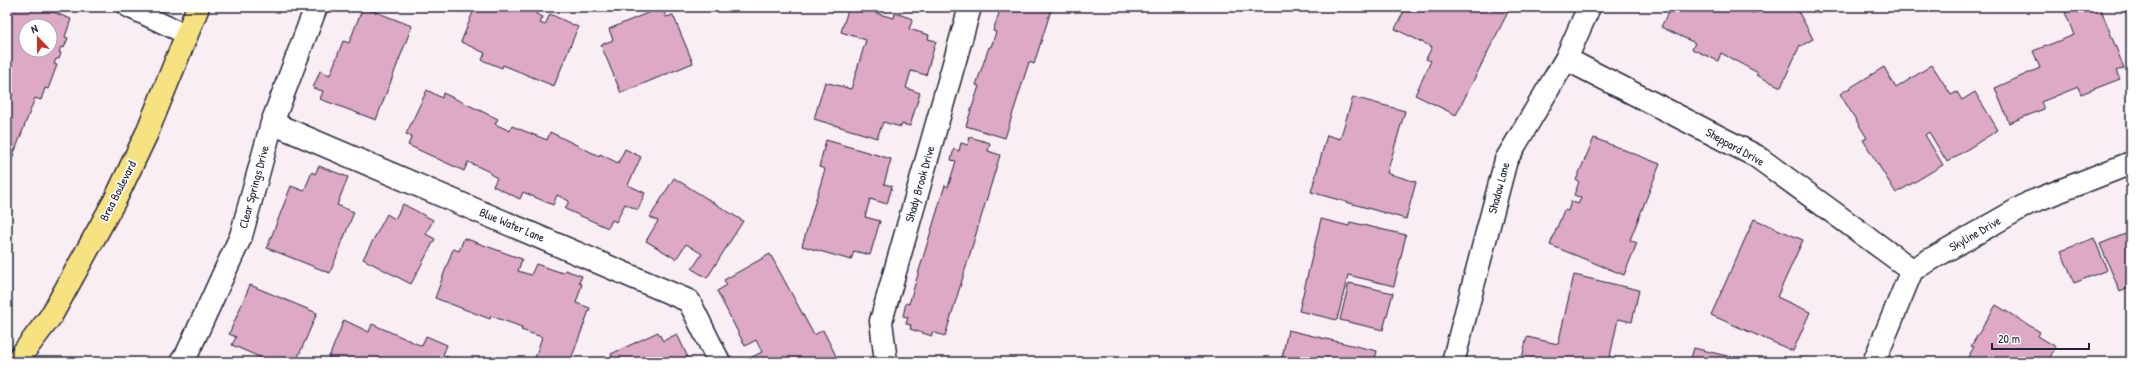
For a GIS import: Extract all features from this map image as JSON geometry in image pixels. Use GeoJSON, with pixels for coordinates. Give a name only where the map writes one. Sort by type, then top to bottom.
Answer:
{"type":"FeatureCollection","features":[{"type":"Feature","properties":{"kind":"main road","name":"Brea Boulevard"},"geometry":{"type":"LineString","coordinates":[[16,362],[51,316],[115,200],[146,135],[198,7]]}},
{"type":"Feature","properties":{"kind":"street","name":"Clear Springs Drive"},"geometry":{"type":"LineString","coordinates":[[189,359],[241,236],[272,123],[316,7]]}},
{"type":"Feature","properties":{"kind":"street","name":"Shady Brook Drive"},"geometry":{"type":"LineString","coordinates":[[886,362],[881,321],[970,7]]}},
{"type":"Feature","properties":{"kind":"street","name":"Shadow Lane"},"geometry":{"type":"LineString","coordinates":[[1453,362],[1506,160],[1566,59],[1589,7]]}},
{"type":"Feature","properties":{"kind":"street","name":"Sheppard Drive"},"geometry":{"type":"LineString","coordinates":[[1566,59],[1756,156],[1912,270]]}},
{"type":"Feature","properties":{"kind":"street","name":"Blue Water Lane"},"geometry":{"type":"LineString","coordinates":[[272,123],[689,301],[719,362]]}},
{"type":"Feature","properties":{"kind":"street","name":"Skyline Drive"},"geometry":{"type":"LineString","coordinates":[[1912,270],[2029,203],[2131,163]]}},
{"type":"Feature","properties":{"kind":"street"},"geometry":{"type":"LineString","coordinates":[[1874,362],[1912,270]]}},
{"type":"Feature","properties":{"kind":"lane"},"geometry":{"type":"LineString","coordinates":[[126,7],[187,35]]}},
{"type":"Feature","properties":{"kind":"building"},"geometry":{"type":"Polygon","coordinates":[[[13,7],[40,7],[71,19],[65,37],[68,38],[64,48],[61,47],[59,59],[56,59],[54,64],[57,65],[48,89],[45,88],[41,100],[35,98],[7,172],[7,30],[12,19],[9,18],[13,7]]]}},
{"type":"Feature","properties":{"kind":"building"},"geometry":{"type":"Polygon","coordinates":[[[363,7],[412,26],[376,120],[320,99],[323,91],[313,88],[320,71],[330,75],[343,41],[349,43],[363,7]]]}},
{"type":"Feature","properties":{"kind":"building"},"geometry":{"type":"Polygon","coordinates":[[[475,7],[539,7],[536,14],[543,17],[540,23],[545,25],[550,14],[578,27],[554,86],[503,65],[502,68],[482,60],[485,53],[461,42],[475,7]]]}},
{"type":"Feature","properties":{"kind":"building"},"geometry":{"type":"Polygon","coordinates":[[[662,7],[666,17],[673,15],[693,63],[621,93],[601,45],[613,40],[609,29],[662,7]]]}},
{"type":"Feature","properties":{"kind":"building"},"geometry":{"type":"Polygon","coordinates":[[[849,7],[873,7],[876,8],[875,13],[894,18],[895,13],[913,19],[909,29],[929,35],[928,39],[936,41],[926,75],[911,71],[906,88],[920,93],[910,126],[902,124],[901,127],[883,122],[877,138],[814,119],[825,82],[851,89],[866,40],[841,32],[849,7]]]}},
{"type":"Feature","properties":{"kind":"building"},"geometry":{"type":"Polygon","coordinates":[[[1001,7],[1052,7],[1034,64],[1029,62],[1005,138],[966,126],[979,86],[976,85],[989,47],[991,47],[996,32],[993,31],[1001,7]]]}},
{"type":"Feature","properties":{"kind":"building"},"geometry":{"type":"Polygon","coordinates":[[[1406,7],[1498,7],[1508,12],[1456,115],[1415,95],[1431,61],[1426,59],[1432,47],[1395,29],[1406,7]]]}},
{"type":"Feature","properties":{"kind":"building"},"geometry":{"type":"Polygon","coordinates":[[[1671,7],[1739,7],[1753,13],[1765,7],[1796,7],[1813,39],[1801,46],[1800,45],[1781,87],[1756,75],[1758,73],[1721,53],[1718,61],[1692,49],[1695,43],[1661,27],[1671,7]]]}},
{"type":"Feature","properties":{"kind":"building"},"geometry":{"type":"Polygon","coordinates":[[[2063,7],[2100,7],[2124,68],[2116,71],[2120,79],[2081,94],[2078,87],[2041,102],[2044,109],[2009,123],[1995,88],[2040,68],[2033,51],[2074,35],[2063,7]]]}},
{"type":"Feature","properties":{"kind":"building"},"geometry":{"type":"Polygon","coordinates":[[[1932,65],[1951,95],[1957,92],[1962,100],[1975,92],[1998,130],[1947,162],[1929,132],[1925,135],[1943,165],[1896,193],[1863,140],[1867,138],[1840,94],[1884,67],[1896,88],[1932,65]]]}},
{"type":"Feature","properties":{"kind":"building"},"geometry":{"type":"Polygon","coordinates":[[[427,90],[442,98],[443,93],[498,119],[495,124],[510,131],[512,126],[547,140],[550,132],[599,156],[600,154],[618,163],[625,149],[641,157],[628,185],[645,193],[638,210],[625,204],[616,222],[612,220],[608,228],[565,209],[569,201],[557,195],[553,205],[523,192],[520,199],[493,186],[497,178],[490,174],[490,172],[468,162],[464,171],[408,145],[412,136],[406,134],[427,90]]]}},
{"type":"Feature","properties":{"kind":"building"},"geometry":{"type":"Polygon","coordinates":[[[1353,97],[1405,111],[1387,173],[1416,182],[1406,219],[1311,192],[1327,135],[1340,139],[1353,97]]]}},
{"type":"Feature","properties":{"kind":"building"},"geometry":{"type":"Polygon","coordinates":[[[970,137],[990,143],[988,151],[1000,155],[945,336],[932,332],[932,336],[910,329],[911,325],[906,324],[908,317],[903,316],[906,303],[909,304],[945,185],[948,187],[956,161],[951,160],[954,149],[959,151],[961,143],[968,145],[970,137]]]}},
{"type":"Feature","properties":{"kind":"building"},"geometry":{"type":"Polygon","coordinates":[[[1594,138],[1660,164],[1630,240],[1637,243],[1624,275],[1550,245],[1564,210],[1568,211],[1571,201],[1578,204],[1581,198],[1574,195],[1579,182],[1576,180],[1594,138]]]}},
{"type":"Feature","properties":{"kind":"building"},"geometry":{"type":"Polygon","coordinates":[[[826,140],[891,159],[884,184],[892,186],[887,204],[870,199],[865,217],[880,221],[870,255],[854,251],[851,260],[802,246],[825,169],[819,167],[826,140]]]}},
{"type":"Feature","properties":{"kind":"building"},"geometry":{"type":"Polygon","coordinates":[[[319,166],[348,177],[337,205],[354,212],[330,273],[267,248],[291,186],[304,191],[312,172],[315,174],[319,166]]]}},
{"type":"Feature","properties":{"kind":"building"},"geometry":{"type":"Polygon","coordinates":[[[674,178],[743,221],[707,278],[692,269],[702,254],[686,244],[676,259],[646,241],[658,221],[650,217],[674,178]]]}},
{"type":"Feature","properties":{"kind":"building"},"geometry":{"type":"Polygon","coordinates":[[[403,204],[433,220],[426,234],[435,239],[411,284],[363,259],[387,214],[395,219],[403,204]]]}},
{"type":"Feature","properties":{"kind":"building"},"geometry":{"type":"Polygon","coordinates":[[[1321,219],[1349,226],[1350,222],[1406,235],[1394,286],[1348,275],[1337,320],[1299,311],[1321,219]]]}},
{"type":"Feature","properties":{"kind":"building"},"geometry":{"type":"Polygon","coordinates":[[[1754,219],[1803,240],[1777,297],[1810,312],[1793,351],[1711,315],[1754,219]]]}},
{"type":"Feature","properties":{"kind":"building"},"geometry":{"type":"Polygon","coordinates":[[[2125,234],[2129,243],[2131,242],[2131,287],[2120,292],[2100,244],[2125,234]]]}},
{"type":"Feature","properties":{"kind":"building"},"geometry":{"type":"Polygon","coordinates":[[[464,238],[522,259],[518,271],[531,275],[536,264],[563,273],[565,270],[582,276],[579,283],[582,284],[576,303],[590,308],[570,362],[546,362],[535,358],[542,337],[521,330],[522,327],[491,316],[490,319],[435,298],[453,249],[459,251],[464,238]]]}},
{"type":"Feature","properties":{"kind":"building"},"geometry":{"type":"Polygon","coordinates":[[[2094,238],[2107,270],[2074,283],[2061,251],[2094,238]]]}},
{"type":"Feature","properties":{"kind":"building"},"geometry":{"type":"Polygon","coordinates":[[[770,254],[814,335],[823,330],[839,362],[755,362],[752,357],[762,352],[756,340],[745,346],[717,291],[727,285],[724,280],[770,254]]]}},
{"type":"Feature","properties":{"kind":"building"},"geometry":{"type":"Polygon","coordinates":[[[1574,275],[1639,290],[1632,322],[1618,319],[1609,361],[1521,362],[1527,337],[1558,344],[1574,275]]]}},
{"type":"Feature","properties":{"kind":"building"},"geometry":{"type":"Polygon","coordinates":[[[1349,283],[1393,293],[1383,330],[1340,320],[1349,283]]]}},
{"type":"Feature","properties":{"kind":"building"},"geometry":{"type":"Polygon","coordinates":[[[250,285],[317,313],[296,362],[271,362],[232,345],[236,337],[229,334],[250,285]]]}},
{"type":"Feature","properties":{"kind":"building"},"geometry":{"type":"Polygon","coordinates":[[[1996,305],[2040,332],[2038,336],[2056,347],[2047,362],[1965,362],[1974,347],[1971,346],[1996,305]]]}},
{"type":"Feature","properties":{"kind":"building"},"geometry":{"type":"Polygon","coordinates":[[[344,320],[369,332],[372,324],[422,346],[426,336],[447,345],[443,355],[459,362],[327,362],[344,320]]]}},
{"type":"Feature","properties":{"kind":"building"},"geometry":{"type":"Polygon","coordinates":[[[1288,330],[1377,351],[1374,362],[1281,362],[1288,330]]]}},
{"type":"Feature","properties":{"kind":"building"},"geometry":{"type":"Polygon","coordinates":[[[658,332],[663,341],[677,334],[690,362],[615,362],[611,354],[658,332]]]}},
{"type":"Feature","properties":{"kind":"building"},"geometry":{"type":"Polygon","coordinates":[[[1694,348],[1752,362],[1690,362],[1694,348]]]}}]}
